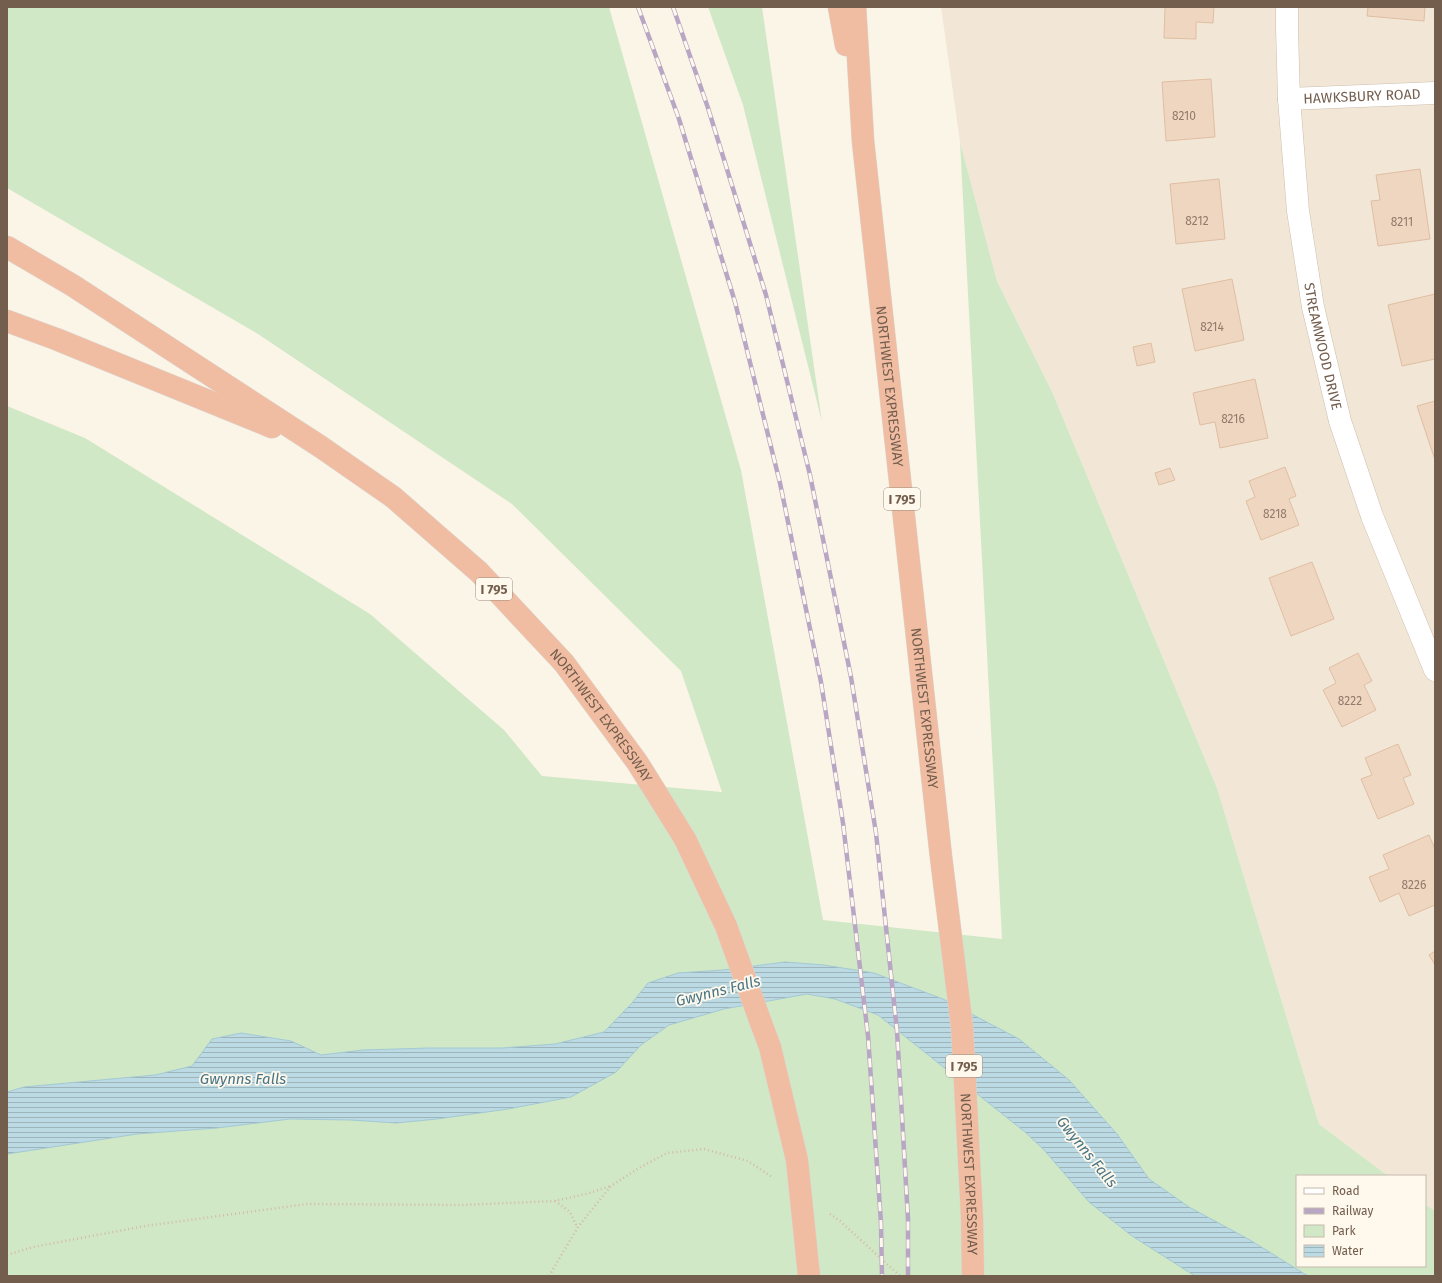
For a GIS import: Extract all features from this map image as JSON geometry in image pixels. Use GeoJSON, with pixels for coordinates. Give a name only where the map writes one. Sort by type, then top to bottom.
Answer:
{"type":"FeatureCollection","features":[{"type":"Feature","properties":{"kind":"highway"},"geometry":{"type":"LineString","coordinates":[[839,7],[863,141]]}},
{"type":"Feature","properties":{"kind":"highway"},"geometry":{"type":"LineString","coordinates":[[855,7],[863,141]]}},
{"type":"Feature","properties":{"kind":"highway","name":"NORTHWEST EXPRESSWAY"},"geometry":{"type":"LineString","coordinates":[[863,141],[941,857],[962,1027],[972,1218],[973,1276]]}},
{"type":"Feature","properties":{"kind":"highway"},"geometry":{"type":"LineString","coordinates":[[7,247],[72,285],[321,447]]}},
{"type":"Feature","properties":{"kind":"highway"},"geometry":{"type":"LineString","coordinates":[[7,321],[56,339],[321,447]]}},
{"type":"Feature","properties":{"kind":"highway","name":"NORTHWEST EXPRESSWAY"},"geometry":{"type":"LineString","coordinates":[[321,447],[393,497],[479,572],[564,663],[637,762],[685,839],[726,926],[770,1047],[797,1160],[809,1276]]}},
{"type":"Feature","properties":{"kind":"street","name":"STREAMWOOD DRIVE"},"geometry":{"type":"LineString","coordinates":[[1287,7],[1286,29],[1289,99],[1298,211],[1313,308],[1340,421],[1372,516],[1435,670]]}},
{"type":"Feature","properties":{"kind":"street","name":"HAWKSBURY ROAD"},"geometry":{"type":"LineString","coordinates":[[1289,99],[1435,93]]}},
{"type":"Feature","properties":{"kind":"path"},"geometry":{"type":"LineString","coordinates":[[7,1255],[33,1247],[145,1226],[307,1204],[461,1205],[555,1201],[586,1194],[611,1186],[639,1168],[667,1153],[704,1149],[748,1161],[775,1178]]}},
{"type":"Feature","properties":{"kind":"path"},"geometry":{"type":"LineString","coordinates":[[549,1276],[578,1227],[611,1186]]}},
{"type":"Feature","properties":{"kind":"path"},"geometry":{"type":"LineString","coordinates":[[555,1201],[570,1212],[578,1227]]}},
{"type":"Feature","properties":{"kind":"path"},"geometry":{"type":"LineString","coordinates":[[827,1213],[840,1221],[900,1276]]}},
{"type":"Feature","properties":{"kind":"shaded area"},"geometry":{"type":"Polygon","coordinates":[[[941,7],[1435,7],[1435,1211],[1426,1205],[1426,1175],[1387,1175],[1319,1124],[1217,788],[1053,394],[997,281],[960,142],[941,7]]]}},
{"type":"Feature","properties":{"kind":"green space"},"geometry":{"type":"Polygon","coordinates":[[[7,7],[609,7],[741,470],[823,920],[1002,939],[960,142],[997,281],[1053,394],[1217,788],[1319,1124],[1387,1175],[1296,1175],[1296,1267],[1426,1267],[1426,1205],[1435,1211],[1435,1276],[7,1276],[7,406],[85,438],[370,614],[504,730],[542,776],[722,792],[681,671],[512,504],[258,334],[7,188],[7,7]]]}},
{"type":"Feature","properties":{"kind":"green space"},"geometry":{"type":"Polygon","coordinates":[[[708,7],[762,7],[822,422],[743,105],[708,7]]]}},
{"type":"Feature","properties":{"kind":"water","name":"Gwynns Falls"},"geometry":{"type":"Polygon","coordinates":[[[785,962],[824,965],[874,973],[943,999],[1019,1039],[1069,1080],[1117,1134],[1149,1179],[1189,1207],[1250,1240],[1308,1276],[1195,1276],[1132,1236],[1089,1202],[1044,1150],[1025,1132],[878,1015],[835,999],[807,994],[724,1009],[669,1025],[641,1045],[616,1072],[571,1097],[508,1109],[437,1119],[396,1123],[350,1120],[290,1119],[217,1128],[137,1134],[7,1154],[7,1092],[24,1087],[155,1075],[192,1066],[212,1039],[241,1033],[291,1041],[321,1055],[363,1050],[502,1048],[555,1044],[604,1032],[632,1003],[648,983],[678,973],[723,970],[785,962]]]}},
{"type":"Feature","properties":{"kind":"building"},"geometry":{"type":"Polygon","coordinates":[[[1165,7],[1214,7],[1213,23],[1196,22],[1196,39],[1164,38],[1165,7]]]}},
{"type":"Feature","properties":{"kind":"building"},"geometry":{"type":"Polygon","coordinates":[[[1368,7],[1425,7],[1424,21],[1367,16],[1368,7]]]}},
{"type":"Feature","properties":{"kind":"building"},"geometry":{"type":"Polygon","coordinates":[[[1211,79],[1215,137],[1166,141],[1162,82],[1211,79]]]}},
{"type":"Feature","properties":{"kind":"building"},"geometry":{"type":"Polygon","coordinates":[[[1420,169],[1430,239],[1378,246],[1371,201],[1380,200],[1376,175],[1420,169]]]}},
{"type":"Feature","properties":{"kind":"building"},"geometry":{"type":"Polygon","coordinates":[[[1219,179],[1225,239],[1176,244],[1170,184],[1219,179]]]}},
{"type":"Feature","properties":{"kind":"building"},"geometry":{"type":"Polygon","coordinates":[[[1232,279],[1244,340],[1195,351],[1182,289],[1232,279]]]}},
{"type":"Feature","properties":{"kind":"building"},"geometry":{"type":"Polygon","coordinates":[[[1435,294],[1435,359],[1402,366],[1388,305],[1435,294]]]}},
{"type":"Feature","properties":{"kind":"building"},"geometry":{"type":"Polygon","coordinates":[[[1151,343],[1155,362],[1137,366],[1133,347],[1151,343]]]}},
{"type":"Feature","properties":{"kind":"building"},"geometry":{"type":"Polygon","coordinates":[[[1255,379],[1268,438],[1220,448],[1215,422],[1200,425],[1193,393],[1255,379]]]}},
{"type":"Feature","properties":{"kind":"building"},"geometry":{"type":"Polygon","coordinates":[[[1435,401],[1435,460],[1417,406],[1435,401]]]}},
{"type":"Feature","properties":{"kind":"building"},"geometry":{"type":"Polygon","coordinates":[[[1285,467],[1296,496],[1289,499],[1299,525],[1261,540],[1246,501],[1255,497],[1249,481],[1285,467]]]}},
{"type":"Feature","properties":{"kind":"building"},"geometry":{"type":"Polygon","coordinates":[[[1170,468],[1175,480],[1159,485],[1155,473],[1170,468]]]}},
{"type":"Feature","properties":{"kind":"building"},"geometry":{"type":"Polygon","coordinates":[[[1312,562],[1334,619],[1291,636],[1269,578],[1312,562]]]}},
{"type":"Feature","properties":{"kind":"building"},"geometry":{"type":"Polygon","coordinates":[[[1358,653],[1372,681],[1364,685],[1376,710],[1342,727],[1323,690],[1336,683],[1329,668],[1358,653]]]}},
{"type":"Feature","properties":{"kind":"building"},"geometry":{"type":"Polygon","coordinates":[[[1398,744],[1411,775],[1403,778],[1414,804],[1378,819],[1361,779],[1372,775],[1365,758],[1398,744]]]}},
{"type":"Feature","properties":{"kind":"building"},"geometry":{"type":"Polygon","coordinates":[[[1429,835],[1435,849],[1435,905],[1409,916],[1399,893],[1380,902],[1369,877],[1389,869],[1383,855],[1429,835]]]}},
{"type":"Feature","properties":{"kind":"building"},"geometry":{"type":"Polygon","coordinates":[[[1435,951],[1435,965],[1429,955],[1435,951]]]}},
{"type":"Feature","properties":{"kind":"railway"},"geometry":{"type":"LineString","coordinates":[[638,7],[679,119],[735,302],[780,483],[821,682],[843,823],[868,1036],[881,1223],[882,1276]]}},
{"type":"Feature","properties":{"kind":"railway"},"geometry":{"type":"LineString","coordinates":[[673,7],[708,108],[766,295],[810,475],[851,677],[876,833],[897,1031],[908,1219],[908,1276]]}}]}
